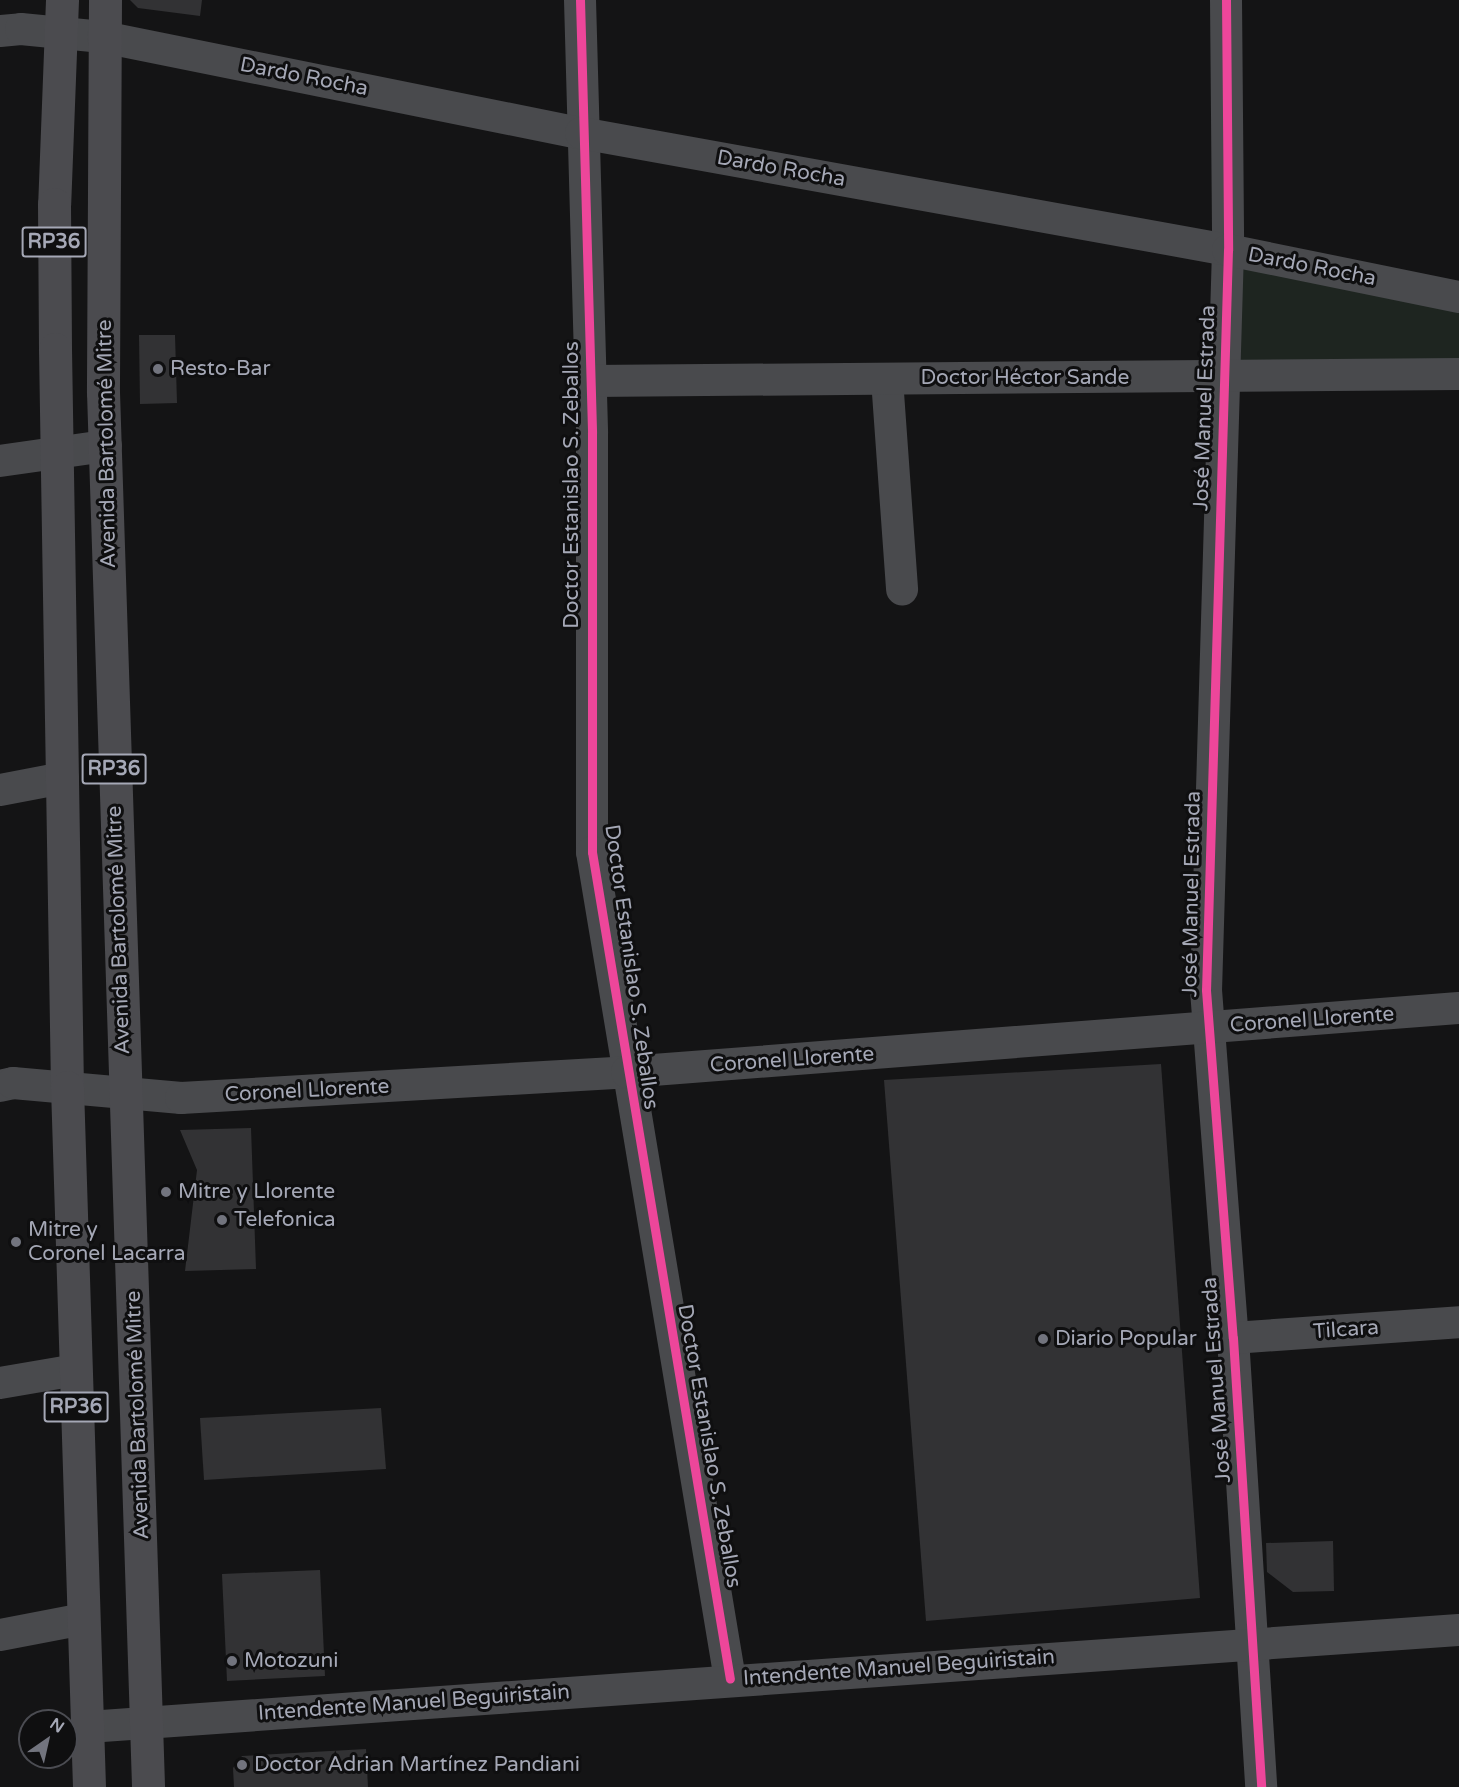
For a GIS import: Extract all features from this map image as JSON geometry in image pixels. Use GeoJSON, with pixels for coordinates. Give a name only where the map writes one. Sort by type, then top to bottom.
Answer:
{"type":"FeatureCollection","features":[{"type":"Feature","properties":{"kind":"main road","name":"Avenida Bartolomé Mitre"},"geometry":{"type":"LineString","coordinates":[[105,0],[106,446],[124,1091],[148,1724],[148,1787]]}},
{"type":"Feature","properties":{"kind":"main road","name":"RP36"},"geometry":{"type":"LineString","coordinates":[[62,16],[54,204],[67,1087],[89,1787]]}},
{"type":"Feature","properties":{"kind":"street","name":"Doctor Estanislao S. Zeballos"},"geometry":{"type":"LineString","coordinates":[[580,0],[581,133],[591,381],[592,852],[730,1679]]}},
{"type":"Feature","properties":{"kind":"street","name":"José Manuel Estrada"},"geometry":{"type":"LineString","coordinates":[[1226,0],[1228,250],[1206,990],[1233,1338],[1261,1787]]}},
{"type":"Feature","properties":{"kind":"street","name":"Dardo Rocha"},"geometry":{"type":"LineString","coordinates":[[0,31],[62,16],[104,37],[581,133],[1228,250],[1459,297]]}},
{"type":"Feature","properties":{"kind":"street","name":"Doctor Héctor Sande"},"geometry":{"type":"LineString","coordinates":[[591,381],[1459,374]]}},
{"type":"Feature","properties":{"kind":"street"},"geometry":{"type":"LineString","coordinates":[[887,379],[902,589]]}},
{"type":"Feature","properties":{"kind":"street"},"geometry":{"type":"LineString","coordinates":[[0,461],[106,446]]}},
{"type":"Feature","properties":{"kind":"street"},"geometry":{"type":"LineString","coordinates":[[0,790],[63,778]]}},
{"type":"Feature","properties":{"kind":"street","name":"Coronel Llorente"},"geometry":{"type":"LineString","coordinates":[[0,1086],[67,1087],[181,1098],[627,1072],[1459,1008]]}},
{"type":"Feature","properties":{"kind":"street","name":"Tilcara"},"geometry":{"type":"LineString","coordinates":[[1233,1338],[1459,1322]]}},
{"type":"Feature","properties":{"kind":"street"},"geometry":{"type":"LineString","coordinates":[[0,1383],[76,1370]]}},
{"type":"Feature","properties":{"kind":"street"},"geometry":{"type":"LineString","coordinates":[[0,1635],[83,1619]]}},
{"type":"Feature","properties":{"kind":"street","name":"Intendente Manuel Beguiristain"},"geometry":{"type":"LineString","coordinates":[[88,1727],[730,1679],[1459,1630]]}},
{"type":"Feature","properties":{"kind":"shaded area"},"geometry":{"type":"Polygon","coordinates":[[[1228,250],[1459,297],[1459,374],[1223,376],[1228,250]]]}},
{"type":"Feature","properties":{"kind":"building"},"geometry":{"type":"Polygon","coordinates":[[[130,0],[202,0],[200,16],[138,8],[130,0]]]}},
{"type":"Feature","properties":{"kind":"building","name":"Resto-Bar"},"geometry":{"type":"Polygon","coordinates":[[[139,335],[175,335],[177,403],[140,404],[139,335]]]}},
{"type":"Feature","properties":{"kind":"building","name":"Diario Popular"},"geometry":{"type":"Polygon","coordinates":[[[1161,1064],[1200,1598],[926,1621],[884,1080],[1161,1064]]]}},
{"type":"Feature","properties":{"kind":"building","name":"Telefonica"},"geometry":{"type":"Polygon","coordinates":[[[251,1128],[256,1269],[185,1271],[197,1170],[180,1130],[251,1128]]]}},
{"type":"Feature","properties":{"kind":"building"},"geometry":{"type":"Polygon","coordinates":[[[381,1408],[386,1469],[204,1480],[200,1418],[381,1408]]]}},
{"type":"Feature","properties":{"kind":"building"},"geometry":{"type":"Polygon","coordinates":[[[1333,1541],[1334,1591],[1293,1592],[1267,1572],[1266,1543],[1333,1541]]]}},
{"type":"Feature","properties":{"kind":"building"},"geometry":{"type":"Polygon","coordinates":[[[320,1570],[325,1676],[227,1681],[222,1574],[320,1570]]]}},
{"type":"Feature","properties":{"kind":"building"},"geometry":{"type":"Polygon","coordinates":[[[366,1749],[368,1787],[234,1787],[233,1768],[242,1756],[366,1749]]]}},
{"type":"Feature","properties":{"kind":"cycle path"},"geometry":{"type":"LineString","coordinates":[[580,0],[592,433],[592,852],[730,1679]]}},
{"type":"Feature","properties":{"kind":"cycle path"},"geometry":{"type":"LineString","coordinates":[[1226,0],[1228,250],[1206,990],[1233,1338],[1261,1787]]}},
{"type":"Feature","properties":{"kind":"place","name":"Resto-Bar"},"geometry":{"type":"Point","coordinates":[158,369]}},
{"type":"Feature","properties":{"kind":"place","name":"Mitre y Llorente"},"geometry":{"type":"Point","coordinates":[166,1192]}},
{"type":"Feature","properties":{"kind":"place","name":"Telefonica"},"geometry":{"type":"Point","coordinates":[222,1220]}},
{"type":"Feature","properties":{"kind":"place","name":"Mitre y Coronel Lacarra"},"geometry":{"type":"Point","coordinates":[16,1242]}},
{"type":"Feature","properties":{"kind":"place","name":"Diario Popular"},"geometry":{"type":"Point","coordinates":[1043,1339]}},
{"type":"Feature","properties":{"kind":"place","name":"Motozuni"},"geometry":{"type":"Point","coordinates":[232,1661]}},
{"type":"Feature","properties":{"kind":"place","name":"Doctor Adrian Martínez Pandiani"},"geometry":{"type":"Point","coordinates":[242,1765]}}]}
